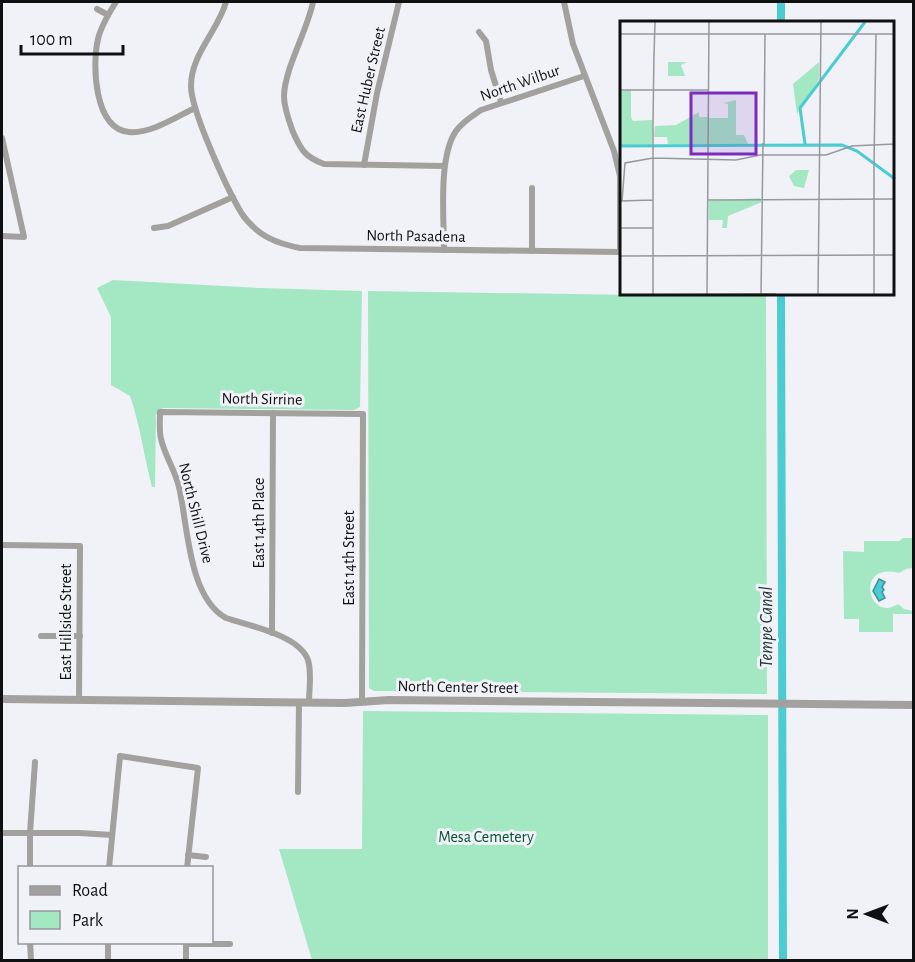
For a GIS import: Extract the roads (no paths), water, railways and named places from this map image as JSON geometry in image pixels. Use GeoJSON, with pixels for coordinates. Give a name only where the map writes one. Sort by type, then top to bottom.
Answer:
{"type":"FeatureCollection","features":[{"type":"Feature","properties":{"kind":"street"},"geometry":{"type":"LineString","coordinates":[[116,2],[108,15],[97,46],[96,83],[103,112],[114,125],[128,132],[146,130],[195,108]]}},
{"type":"Feature","properties":{"kind":"street","name":"North Pasadena"},"geometry":{"type":"LineString","coordinates":[[226,2],[194,67],[191,86],[195,108],[232,197],[244,217],[258,231],[283,244],[300,248],[620,252],[620,176],[614,151],[584,76]]}},
{"type":"Feature","properties":{"kind":"street"},"geometry":{"type":"LineString","coordinates":[[313,2],[304,34],[286,80],[284,97],[288,118],[300,148],[310,159],[324,164],[444,166],[444,250]]}},
{"type":"Feature","properties":{"kind":"street","name":"East Huber Street"},"geometry":{"type":"LineString","coordinates":[[364,165],[377,93],[399,2]]}},
{"type":"Feature","properties":{"kind":"street"},"geometry":{"type":"LineString","coordinates":[[564,2],[573,44],[584,76]]}},
{"type":"Feature","properties":{"kind":"street"},"geometry":{"type":"LineString","coordinates":[[97,9],[108,15]]}},
{"type":"Feature","properties":{"kind":"street"},"geometry":{"type":"LineString","coordinates":[[479,32],[486,41],[491,70],[501,102]]}},
{"type":"Feature","properties":{"kind":"street","name":"North Wilbur"},"geometry":{"type":"LineString","coordinates":[[444,166],[449,145],[456,131],[467,119],[481,110],[584,76]]}},
{"type":"Feature","properties":{"kind":"street"},"geometry":{"type":"LineString","coordinates":[[2,138],[24,237],[2,236]]}},
{"type":"Feature","properties":{"kind":"street"},"geometry":{"type":"LineString","coordinates":[[532,188],[532,251]]}},
{"type":"Feature","properties":{"kind":"street"},"geometry":{"type":"LineString","coordinates":[[154,228],[168,226],[232,197]]}},
{"type":"Feature","properties":{"kind":"street","name":"North Sirrine"},"geometry":{"type":"LineString","coordinates":[[160,412],[363,414]]}},
{"type":"Feature","properties":{"kind":"street","name":"North Shill Drive"},"geometry":{"type":"LineString","coordinates":[[160,412],[160,437],[180,488],[189,551],[204,595],[210,606],[218,613],[290,639],[300,647],[308,659],[309,703]]}},
{"type":"Feature","properties":{"kind":"street","name":"East 14th Place"},"geometry":{"type":"LineString","coordinates":[[272,633],[273,413]]}},
{"type":"Feature","properties":{"kind":"street","name":"East 14th Street"},"geometry":{"type":"LineString","coordinates":[[362,702],[363,414]]}},
{"type":"Feature","properties":{"kind":"street","name":"East Hillside Street"},"geometry":{"type":"LineString","coordinates":[[2,545],[80,546],[79,699]]}},
{"type":"Feature","properties":{"kind":"street"},"geometry":{"type":"LineString","coordinates":[[41,636],[80,636]]}},
{"type":"Feature","properties":{"kind":"street","name":"North Center Street"},"geometry":{"type":"LineString","coordinates":[[2,699],[309,703],[389,700],[914,705]]}},
{"type":"Feature","properties":{"kind":"street"},"geometry":{"type":"LineString","coordinates":[[298,792],[299,702]]}},
{"type":"Feature","properties":{"kind":"street"},"geometry":{"type":"LineString","coordinates":[[109,866],[120,756],[198,768],[188,866]]}},
{"type":"Feature","properties":{"kind":"street"},"geometry":{"type":"LineString","coordinates":[[30,866],[35,762]]}},
{"type":"Feature","properties":{"kind":"street"},"geometry":{"type":"LineString","coordinates":[[2,833],[112,835]]}},
{"type":"Feature","properties":{"kind":"street"},"geometry":{"type":"LineString","coordinates":[[188,855],[206,857]]}},
{"type":"Feature","properties":{"kind":"street"},"geometry":{"type":"LineString","coordinates":[[30,944],[30,960]]}},
{"type":"Feature","properties":{"kind":"street"},"geometry":{"type":"LineString","coordinates":[[108,944],[108,960]]}},
{"type":"Feature","properties":{"kind":"street"},"geometry":{"type":"LineString","coordinates":[[186,944],[186,960]]}},
{"type":"Feature","properties":{"kind":"street"},"geometry":{"type":"LineString","coordinates":[[213,944],[231,944]]}},
{"type":"Feature","properties":{"kind":"water"},"geometry":{"type":"Polygon","coordinates":[[[879,579],[885,582],[882,592],[885,598],[879,601],[873,591],[879,579]]]}},
{"type":"Feature","properties":{"kind":"waterway","name":"Tempe Canal"},"geometry":{"type":"LineString","coordinates":[[781,2],[781,21]]}},
{"type":"Feature","properties":{"kind":"waterway","name":"Tempe Canal"},"geometry":{"type":"LineString","coordinates":[[781,296],[783,960]]}},
{"type":"Feature","properties":{"kind":"park label","name":"Mesa Cemetery"},"geometry":{"type":"Point","coordinates":[486,837]}}]}
